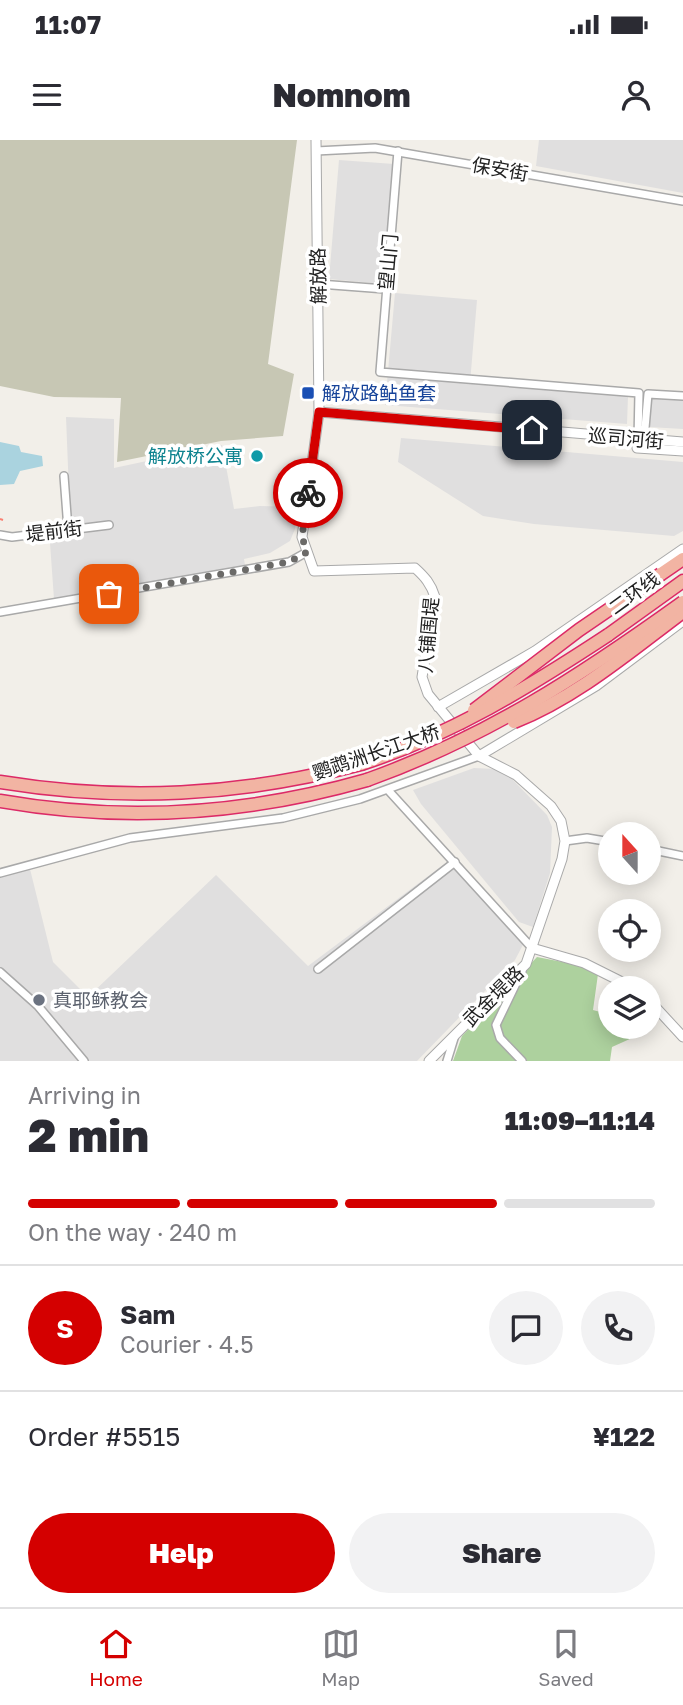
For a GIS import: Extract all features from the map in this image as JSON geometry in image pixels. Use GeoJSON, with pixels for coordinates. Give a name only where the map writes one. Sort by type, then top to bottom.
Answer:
{"type":"FeatureCollection","features":[{"type":"Feature","properties":{"kind":"highway"},"geometry":{"type":"LineString","coordinates":[[444,733],[579,630],[683,559]]}},
{"type":"Feature","properties":{"kind":"highway","name":"二环线"},"geometry":{"type":"LineString","coordinates":[[608,635],[683,581]]}},
{"type":"Feature","properties":{"kind":"highway","name":"鹦鹉洲长江大桥"},"geometry":{"type":"LineString","coordinates":[[0,801],[53,810],[110,814],[219,811],[320,794],[408,765],[464,740],[543,698],[683,602]]}},
{"type":"Feature","properties":{"kind":"highway"},"geometry":{"type":"LineString","coordinates":[[464,740],[531,715],[596,677],[683,612]]}},
{"type":"Feature","properties":{"kind":"highway","name":"鹦鹉洲长江大桥"},"geometry":{"type":"LineString","coordinates":[[0,782],[55,791],[114,795],[215,792],[314,777],[403,750],[444,733],[531,686],[608,635]]}},
{"type":"Feature","properties":{"kind":"street","name":"解放路"},"geometry":{"type":"LineString","coordinates":[[316,140],[319,412]]}},
{"type":"Feature","properties":{"kind":"street","name":"保安街"},"geometry":{"type":"LineString","coordinates":[[316,151],[375,148],[398,151],[683,201]]}},
{"type":"Feature","properties":{"kind":"street","name":"望山门"},"geometry":{"type":"LineString","coordinates":[[398,151],[380,372],[639,393],[638,436]]}},
{"type":"Feature","properties":{"kind":"street"},"geometry":{"type":"LineString","coordinates":[[318,284],[385,289]]}},
{"type":"Feature","properties":{"kind":"street"},"geometry":{"type":"LineString","coordinates":[[683,396],[648,394],[645,428],[638,436],[637,448],[683,451]]}},
{"type":"Feature","properties":{"kind":"street"},"geometry":{"type":"LineString","coordinates":[[0,612],[289,562],[307,552],[302,537],[319,412]]}},
{"type":"Feature","properties":{"kind":"street","name":"巡司河街"},"geometry":{"type":"LineString","coordinates":[[319,412],[638,436],[683,442]]}},
{"type":"Feature","properties":{"kind":"street"},"geometry":{"type":"LineString","coordinates":[[64,476],[68,529]]}},
{"type":"Feature","properties":{"kind":"street","name":"堤前街"},"geometry":{"type":"LineString","coordinates":[[0,535],[12,537],[109,525]]}},
{"type":"Feature","properties":{"kind":"street"},"geometry":{"type":"LineString","coordinates":[[438,707],[535,652],[683,549]]}},
{"type":"Feature","properties":{"kind":"street","name":"八铺围堤"},"geometry":{"type":"LineString","coordinates":[[307,552],[314,571],[415,568],[426,579],[435,597],[422,677],[428,694],[479,756],[516,775],[551,806],[561,821],[565,841]]}},
{"type":"Feature","properties":{"kind":"street"},"geometry":{"type":"LineString","coordinates":[[0,873],[115,842],[283,818],[388,790],[479,756],[596,685],[683,621]]}},
{"type":"Feature","properties":{"kind":"street"},"geometry":{"type":"LineString","coordinates":[[388,790],[532,948]]}},
{"type":"Feature","properties":{"kind":"street"},"geometry":{"type":"LineString","coordinates":[[532,948],[565,841],[587,838],[598,840]]}},
{"type":"Feature","properties":{"kind":"street"},"geometry":{"type":"LineString","coordinates":[[662,852],[683,856]]}},
{"type":"Feature","properties":{"kind":"street"},"geometry":{"type":"LineString","coordinates":[[318,969],[455,862]]}},
{"type":"Feature","properties":{"kind":"street","name":"武金堤路"},"geometry":{"type":"LineString","coordinates":[[429,1061],[526,964],[532,948],[584,963],[610,976]]}},
{"type":"Feature","properties":{"kind":"street"},"geometry":{"type":"LineString","coordinates":[[522,1061],[500,1038],[496,1025],[526,964]]}},
{"type":"Feature","properties":{"kind":"street"},"geometry":{"type":"LineString","coordinates":[[0,972],[38,1006],[84,1061]]}},
{"type":"Feature","properties":{"kind":"street"},"geometry":{"type":"LineString","coordinates":[[661,1013],[683,1037]]}},
{"type":"Feature","properties":{"kind":"street"},"geometry":{"type":"LineString","coordinates":[[447,1061],[456,1032]]}},
{"type":"Feature","properties":{"kind":"shaded area"},"geometry":{"type":"Polygon","coordinates":[[[0,140],[297,140],[268,364],[294,374],[283,436],[221,441],[117,462],[121,398],[54,397],[0,386],[0,140]]]}},
{"type":"Feature","properties":{"kind":"shaded area"},"geometry":{"type":"Polygon","coordinates":[[[539,140],[683,140],[683,193],[536,166],[539,140]]]}},
{"type":"Feature","properties":{"kind":"shaded area"},"geometry":{"type":"Polygon","coordinates":[[[339,160],[394,164],[383,284],[329,279],[339,160]]]}},
{"type":"Feature","properties":{"kind":"shaded area"},"geometry":{"type":"Polygon","coordinates":[[[395,293],[477,300],[470,383],[628,396],[627,424],[385,405],[395,293]]]}},
{"type":"Feature","properties":{"kind":"shaded area"},"geometry":{"type":"Polygon","coordinates":[[[652,396],[683,398],[683,429],[649,427],[652,396]]]}},
{"type":"Feature","properties":{"kind":"shaded area"},"geometry":{"type":"Polygon","coordinates":[[[66,417],[114,419],[114,468],[222,445],[234,509],[260,506],[297,507],[295,529],[290,541],[270,553],[244,559],[245,565],[54,599],[50,543],[70,517],[66,417]]]}},
{"type":"Feature","properties":{"kind":"shaded area"},"geometry":{"type":"Polygon","coordinates":[[[401,438],[683,462],[683,531],[674,536],[534,524],[483,516],[398,462],[401,438]]]}},
{"type":"Feature","properties":{"kind":"shaded area"},"geometry":{"type":"Polygon","coordinates":[[[474,768],[496,769],[511,778],[547,815],[552,827],[550,873],[533,927],[519,922],[421,804],[413,790],[474,768]]]}},
{"type":"Feature","properties":{"kind":"shaded area"},"geometry":{"type":"Polygon","coordinates":[[[455,856],[526,939],[515,960],[417,1061],[0,1061],[0,873],[29,865],[53,962],[88,997],[216,875],[308,966],[455,856]]]}},
{"type":"Feature","properties":{"kind":"green space"},"geometry":{"type":"Polygon","coordinates":[[[537,957],[583,966],[598,974],[593,1010],[598,1011],[598,1039],[630,1039],[612,1047],[610,1061],[453,1061],[462,1036],[537,957]]]}},
{"type":"Feature","properties":{"kind":"water"},"geometry":{"type":"Polygon","coordinates":[[[0,442],[19,446],[21,452],[42,456],[43,466],[20,471],[14,484],[0,485],[0,442]]]}},
{"type":"Feature","properties":{"kind":"way so far"},"geometry":{"type":"LineString","coordinates":[[109,594],[289,562],[307,552],[302,537],[308,493]]}},
{"type":"Feature","properties":{"kind":"place","name":"解放路鲇鱼套"},"geometry":{"type":"Point","coordinates":[308,393]}},
{"type":"Feature","properties":{"kind":"place","name":"解放桥公寓"},"geometry":{"type":"Point","coordinates":[257,456]}},
{"type":"Feature","properties":{"kind":"place","name":"真耶稣教会"},"geometry":{"type":"Point","coordinates":[39,1000]}},
{"type":"Feature","properties":{"kind":"route"},"geometry":{"type":"LineString","coordinates":[[308,493],[319,412],[532,430]]}}]}
